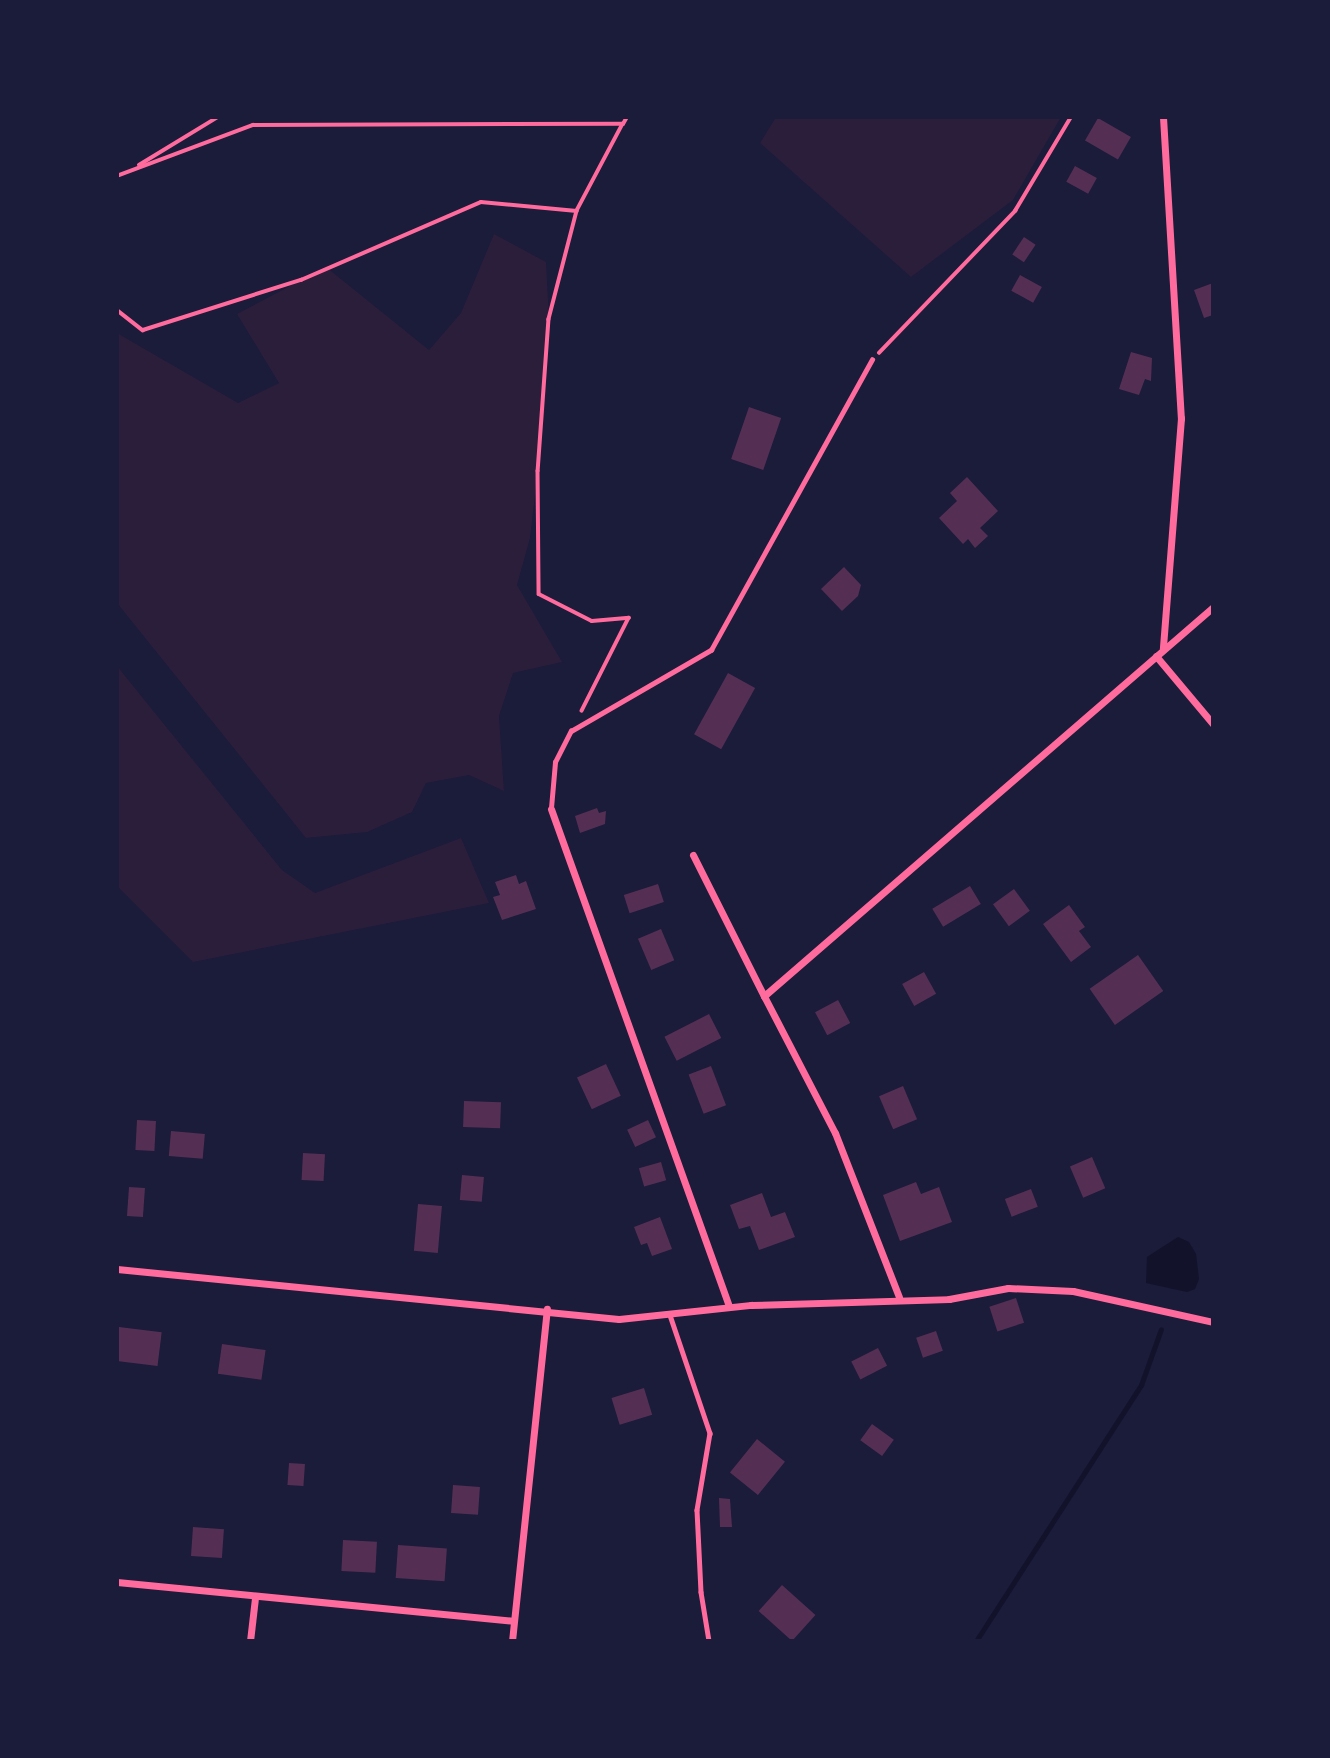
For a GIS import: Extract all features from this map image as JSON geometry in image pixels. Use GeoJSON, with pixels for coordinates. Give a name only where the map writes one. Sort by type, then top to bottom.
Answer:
{"type":"FeatureCollection","features":[{"type":"Feature","properties":{"kind":"street"},"geometry":{"type":"LineString","coordinates":[[1163,117],[1181,418],[1163,649]]}},
{"type":"Feature","properties":{"kind":"street"},"geometry":{"type":"LineString","coordinates":[[764,996],[1213,607]]}},
{"type":"Feature","properties":{"kind":"street"},"geometry":{"type":"LineString","coordinates":[[1156,656],[1213,724]]}},
{"type":"Feature","properties":{"kind":"street"},"geometry":{"type":"LineString","coordinates":[[551,809],[729,1306]]}},
{"type":"Feature","properties":{"kind":"street"},"geometry":{"type":"LineString","coordinates":[[693,855],[835,1133],[899,1297]]}},
{"type":"Feature","properties":{"kind":"street"},"geometry":{"type":"LineString","coordinates":[[117,1269],[547,1309],[619,1319],[729,1306],[899,1297],[949,1298],[1008,1288],[1073,1291],[1213,1322]]}},
{"type":"Feature","properties":{"kind":"street"},"geometry":{"type":"LineString","coordinates":[[512,1641],[547,1309]]}},
{"type":"Feature","properties":{"kind":"street"},"geometry":{"type":"LineString","coordinates":[[117,1582],[255,1598],[513,1621]]}},
{"type":"Feature","properties":{"kind":"street"},"geometry":{"type":"LineString","coordinates":[[250,1641],[255,1598]]}},
{"type":"Feature","properties":{"kind":"lane"},"geometry":{"type":"LineString","coordinates":[[551,809],[555,762],[571,731],[711,650],[873,360]]}},
{"type":"Feature","properties":{"kind":"lane"},"geometry":{"type":"LineString","coordinates":[[670,1315],[710,1433],[697,1510],[701,1592],[709,1641]]}},
{"type":"Feature","properties":{"kind":"path"},"geometry":{"type":"LineString","coordinates":[[129,171],[218,117]]}},
{"type":"Feature","properties":{"kind":"path"},"geometry":{"type":"LineString","coordinates":[[571,731],[629,618],[592,621],[539,594],[538,471],[550,319],[577,211],[626,117]]}},
{"type":"Feature","properties":{"kind":"path"},"geometry":{"type":"LineString","coordinates":[[873,360],[1015,211],[1071,117]]}},
{"type":"Feature","properties":{"kind":"path"},"geometry":{"type":"LineString","coordinates":[[117,176],[253,125],[623,124]]}},
{"type":"Feature","properties":{"kind":"path"},"geometry":{"type":"LineString","coordinates":[[117,310],[142,330],[301,280],[481,202],[577,211]]}},
{"type":"Feature","properties":{"kind":"shaded area"},"geometry":{"type":"Polygon","coordinates":[[[776,117],[1061,117],[1013,200],[911,277],[760,143],[776,117]]]}},
{"type":"Feature","properties":{"kind":"shaded area"},"geometry":{"type":"Polygon","coordinates":[[[494,234],[546,262],[549,319],[545,409],[530,538],[517,585],[562,662],[513,673],[499,716],[504,791],[469,775],[426,783],[412,812],[367,832],[306,838],[117,603],[117,333],[238,403],[279,383],[237,314],[326,267],[429,350],[461,313],[494,234]]]}},
{"type":"Feature","properties":{"kind":"shaded area"},"geometry":{"type":"Polygon","coordinates":[[[117,666],[282,870],[315,893],[461,838],[489,903],[193,962],[117,886],[117,666]]]}},
{"type":"Feature","properties":{"kind":"shaded area"},"geometry":{"type":"Polygon","coordinates":[[[1178,1237],[1189,1242],[1196,1254],[1199,1279],[1195,1289],[1187,1292],[1146,1283],[1147,1257],[1178,1237]]]}},
{"type":"Feature","properties":{"kind":"building"},"geometry":{"type":"Polygon","coordinates":[[[1098,118],[1131,137],[1118,160],[1085,141],[1098,118]]]}},
{"type":"Feature","properties":{"kind":"building"},"geometry":{"type":"Polygon","coordinates":[[[1075,166],[1097,178],[1088,194],[1066,182],[1075,166]]]}},
{"type":"Feature","properties":{"kind":"building"},"geometry":{"type":"Polygon","coordinates":[[[1024,237],[1036,245],[1024,262],[1012,254],[1024,237]]]}},
{"type":"Feature","properties":{"kind":"building"},"geometry":{"type":"Polygon","coordinates":[[[1020,275],[1042,287],[1033,303],[1011,291],[1020,275]]]}},
{"type":"Feature","properties":{"kind":"building"},"geometry":{"type":"Polygon","coordinates":[[[1213,283],[1213,315],[1204,318],[1194,290],[1213,283]]]}},
{"type":"Feature","properties":{"kind":"building"},"geometry":{"type":"Polygon","coordinates":[[[1131,352],[1152,358],[1151,381],[1145,379],[1139,395],[1119,389],[1131,352]]]}},
{"type":"Feature","properties":{"kind":"building"},"geometry":{"type":"Polygon","coordinates":[[[749,407],[781,418],[763,470],[731,459],[749,407]]]}},
{"type":"Feature","properties":{"kind":"building"},"geometry":{"type":"Polygon","coordinates":[[[967,477],[998,511],[980,528],[988,536],[975,548],[968,539],[963,544],[939,518],[957,501],[950,493],[967,477]]]}},
{"type":"Feature","properties":{"kind":"building"},"geometry":{"type":"Polygon","coordinates":[[[844,567],[861,585],[858,596],[842,611],[821,589],[844,567]]]}},
{"type":"Feature","properties":{"kind":"building"},"geometry":{"type":"Polygon","coordinates":[[[728,673],[755,688],[721,749],[694,734],[728,673]]]}},
{"type":"Feature","properties":{"kind":"building"},"geometry":{"type":"Polygon","coordinates":[[[597,808],[599,813],[606,811],[605,824],[580,833],[575,816],[597,808]]]}},
{"type":"Feature","properties":{"kind":"building"},"geometry":{"type":"Polygon","coordinates":[[[516,875],[519,884],[526,881],[536,909],[502,920],[493,897],[500,895],[495,882],[516,875]]]}},
{"type":"Feature","properties":{"kind":"building"},"geometry":{"type":"Polygon","coordinates":[[[658,884],[664,902],[630,913],[624,895],[658,884]]]}},
{"type":"Feature","properties":{"kind":"building"},"geometry":{"type":"Polygon","coordinates":[[[970,886],[981,904],[943,927],[932,909],[970,886]]]}},
{"type":"Feature","properties":{"kind":"building"},"geometry":{"type":"Polygon","coordinates":[[[1014,889],[1030,911],[1009,926],[993,904],[1014,889]]]}},
{"type":"Feature","properties":{"kind":"building"},"geometry":{"type":"Polygon","coordinates":[[[1069,905],[1085,927],[1079,931],[1091,947],[1071,962],[1043,924],[1069,905]]]}},
{"type":"Feature","properties":{"kind":"building"},"geometry":{"type":"Polygon","coordinates":[[[661,929],[674,960],[651,970],[638,939],[661,929]]]}},
{"type":"Feature","properties":{"kind":"building"},"geometry":{"type":"Polygon","coordinates":[[[1138,955],[1163,991],[1115,1025],[1090,989],[1138,955]]]}},
{"type":"Feature","properties":{"kind":"building"},"geometry":{"type":"Polygon","coordinates":[[[924,972],[936,994],[914,1006],[902,984],[924,972]]]}},
{"type":"Feature","properties":{"kind":"building"},"geometry":{"type":"Polygon","coordinates":[[[838,1000],[850,1023],[827,1035],[815,1012],[838,1000]]]}},
{"type":"Feature","properties":{"kind":"building"},"geometry":{"type":"Polygon","coordinates":[[[709,1014],[721,1038],[677,1061],[664,1037],[709,1014]]]}},
{"type":"Feature","properties":{"kind":"building"},"geometry":{"type":"Polygon","coordinates":[[[606,1064],[621,1096],[592,1109],[577,1078],[606,1064]]]}},
{"type":"Feature","properties":{"kind":"building"},"geometry":{"type":"Polygon","coordinates":[[[711,1066],[726,1105],[704,1114],[689,1075],[711,1066]]]}},
{"type":"Feature","properties":{"kind":"building"},"geometry":{"type":"Polygon","coordinates":[[[903,1086],[917,1119],[893,1129],[879,1096],[903,1086]]]}},
{"type":"Feature","properties":{"kind":"building"},"geometry":{"type":"Polygon","coordinates":[[[464,1101],[501,1102],[500,1128],[463,1127],[464,1101]]]}},
{"type":"Feature","properties":{"kind":"building"},"geometry":{"type":"Polygon","coordinates":[[[137,1120],[156,1121],[154,1151],[135,1150],[137,1120]]]}},
{"type":"Feature","properties":{"kind":"building"},"geometry":{"type":"Polygon","coordinates":[[[648,1120],[656,1137],[635,1147],[627,1130],[648,1120]]]}},
{"type":"Feature","properties":{"kind":"building"},"geometry":{"type":"Polygon","coordinates":[[[171,1131],[205,1134],[203,1159],[169,1156],[171,1131]]]}},
{"type":"Feature","properties":{"kind":"building"},"geometry":{"type":"Polygon","coordinates":[[[303,1153],[325,1154],[324,1181],[302,1180],[303,1153]]]}},
{"type":"Feature","properties":{"kind":"building"},"geometry":{"type":"Polygon","coordinates":[[[1092,1157],[1105,1188],[1083,1198],[1070,1166],[1092,1157]]]}},
{"type":"Feature","properties":{"kind":"building"},"geometry":{"type":"Polygon","coordinates":[[[661,1162],[666,1180],[644,1187],[639,1168],[661,1162]]]}},
{"type":"Feature","properties":{"kind":"building"},"geometry":{"type":"Polygon","coordinates":[[[462,1175],[484,1177],[482,1202],[460,1200],[462,1175]]]}},
{"type":"Feature","properties":{"kind":"building"},"geometry":{"type":"Polygon","coordinates":[[[916,1182],[921,1194],[939,1187],[952,1222],[900,1241],[883,1195],[916,1182]]]}},
{"type":"Feature","properties":{"kind":"building"},"geometry":{"type":"Polygon","coordinates":[[[129,1187],[145,1188],[143,1217],[127,1216],[129,1187]]]}},
{"type":"Feature","properties":{"kind":"building"},"geometry":{"type":"Polygon","coordinates":[[[1031,1189],[1038,1207],[1012,1217],[1005,1199],[1031,1189]]]}},
{"type":"Feature","properties":{"kind":"building"},"geometry":{"type":"Polygon","coordinates":[[[762,1193],[771,1217],[785,1212],[795,1237],[759,1250],[750,1226],[739,1229],[730,1205],[762,1193]]]}},
{"type":"Feature","properties":{"kind":"building"},"geometry":{"type":"Polygon","coordinates":[[[418,1204],[442,1206],[438,1253],[414,1251],[418,1204]]]}},
{"type":"Feature","properties":{"kind":"building"},"geometry":{"type":"Polygon","coordinates":[[[660,1217],[672,1249],[652,1256],[647,1243],[641,1245],[634,1227],[660,1217]]]}},
{"type":"Feature","properties":{"kind":"building"},"geometry":{"type":"Polygon","coordinates":[[[1016,1298],[1024,1323],[997,1331],[989,1307],[1016,1298]]]}},
{"type":"Feature","properties":{"kind":"building"},"geometry":{"type":"Polygon","coordinates":[[[119,1327],[162,1332],[158,1366],[117,1361],[119,1327]]]}},
{"type":"Feature","properties":{"kind":"building"},"geometry":{"type":"Polygon","coordinates":[[[936,1331],[943,1351],[923,1358],[916,1338],[936,1331]]]}},
{"type":"Feature","properties":{"kind":"building"},"geometry":{"type":"Polygon","coordinates":[[[222,1344],[266,1350],[261,1380],[218,1374],[222,1344]]]}},
{"type":"Feature","properties":{"kind":"building"},"geometry":{"type":"Polygon","coordinates":[[[878,1348],[887,1366],[860,1379],[851,1362],[878,1348]]]}},
{"type":"Feature","properties":{"kind":"building"},"geometry":{"type":"Polygon","coordinates":[[[644,1388],[652,1415],[620,1425],[611,1398],[644,1388]]]}},
{"type":"Feature","properties":{"kind":"building"},"geometry":{"type":"Polygon","coordinates":[[[872,1424],[894,1440],[882,1456],[860,1440],[872,1424]]]}},
{"type":"Feature","properties":{"kind":"building"},"geometry":{"type":"Polygon","coordinates":[[[757,1439],[785,1462],[758,1495],[730,1472],[757,1439]]]}},
{"type":"Feature","properties":{"kind":"building"},"geometry":{"type":"Polygon","coordinates":[[[289,1463],[305,1464],[303,1486],[287,1485],[289,1463]]]}},
{"type":"Feature","properties":{"kind":"building"},"geometry":{"type":"Polygon","coordinates":[[[453,1485],[480,1487],[478,1515],[451,1513],[453,1485]]]}},
{"type":"Feature","properties":{"kind":"building"},"geometry":{"type":"Polygon","coordinates":[[[719,1498],[730,1499],[732,1527],[720,1527],[719,1498]]]}},
{"type":"Feature","properties":{"kind":"building"},"geometry":{"type":"Polygon","coordinates":[[[193,1527],[224,1529],[222,1558],[191,1556],[193,1527]]]}},
{"type":"Feature","properties":{"kind":"building"},"geometry":{"type":"Polygon","coordinates":[[[343,1540],[377,1542],[375,1573],[341,1571],[343,1540]]]}},
{"type":"Feature","properties":{"kind":"building"},"geometry":{"type":"Polygon","coordinates":[[[398,1545],[447,1548],[445,1581],[396,1578],[398,1545]]]}},
{"type":"Feature","properties":{"kind":"building"},"geometry":{"type":"Polygon","coordinates":[[[782,1585],[815,1615],[792,1641],[759,1611],[782,1585]]]}},
{"type":"Feature","properties":{"kind":"waterway"},"geometry":{"type":"LineString","coordinates":[[976,1641],[1141,1385],[1161,1329]]}}]}
